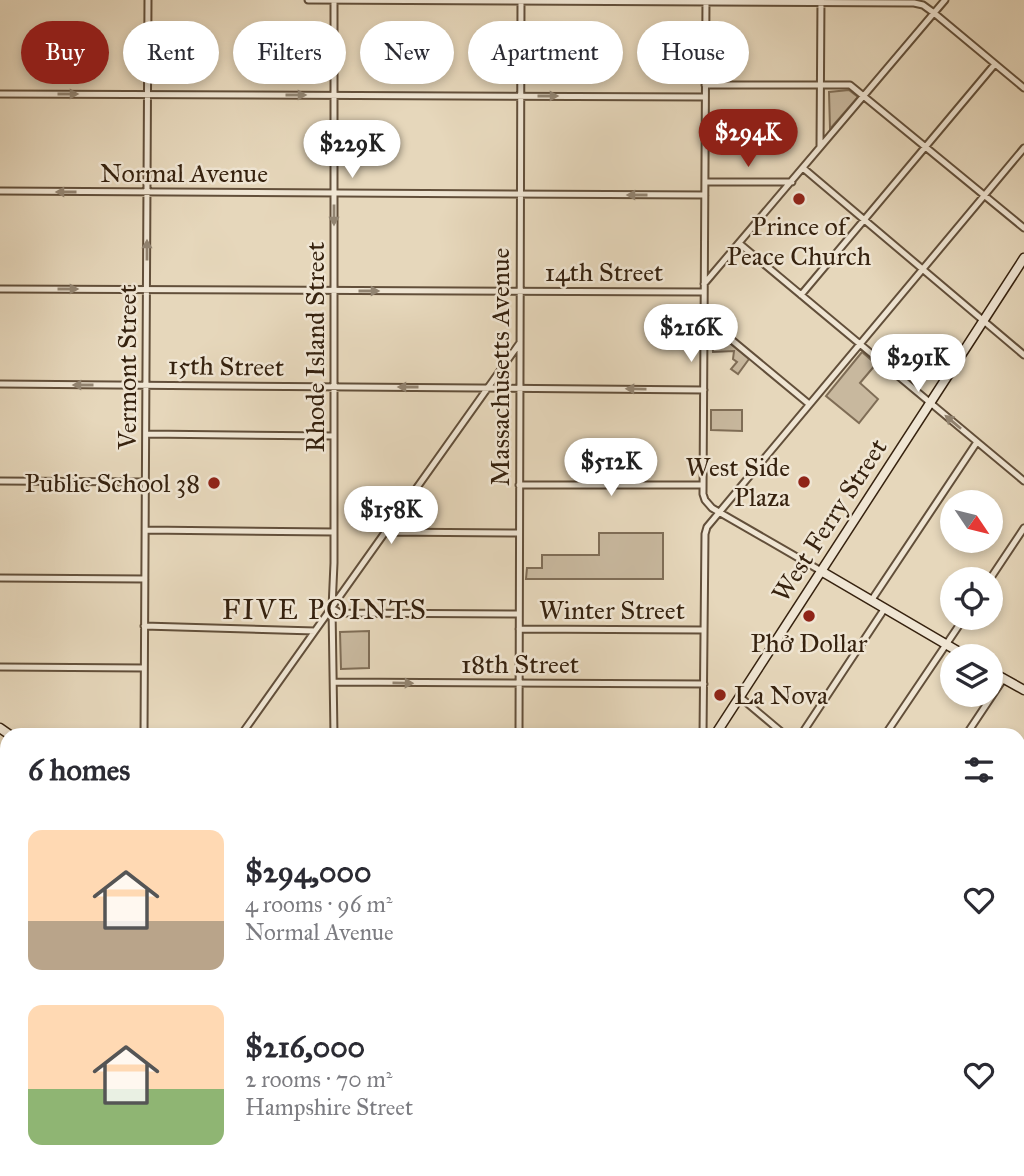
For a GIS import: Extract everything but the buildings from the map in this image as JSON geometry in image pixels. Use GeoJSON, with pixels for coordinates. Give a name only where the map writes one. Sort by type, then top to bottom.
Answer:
{"type":"FeatureCollection","features":[{"type":"Feature","properties":{"kind":"street","name":"Vermont Street"},"geometry":{"type":"LineString","coordinates":[[144,728],[148,0]]}},
{"type":"Feature","properties":{"kind":"street"},"geometry":{"type":"LineString","coordinates":[[308,0],[914,3],[923,5],[934,13],[1024,88]]}},
{"type":"Feature","properties":{"kind":"street","name":"Rhode Island Street"},"geometry":{"type":"LineString","coordinates":[[334,0],[332,608],[334,728]]}},
{"type":"Feature","properties":{"kind":"street"},"geometry":{"type":"LineString","coordinates":[[704,288],[945,0]]}},
{"type":"Feature","properties":{"kind":"street","name":"Massachusetts Avenue"},"geometry":{"type":"LineString","coordinates":[[519,728],[521,1]]}},
{"type":"Feature","properties":{"kind":"street"},"geometry":{"type":"LineString","coordinates":[[706,1],[705,500],[719,512],[944,644]]}},
{"type":"Feature","properties":{"kind":"street"},"geometry":{"type":"LineString","coordinates":[[820,149],[821,1]]}},
{"type":"Feature","properties":{"kind":"street"},"geometry":{"type":"LineString","coordinates":[[801,295],[995,64]]}},
{"type":"Feature","properties":{"kind":"street"},"geometry":{"type":"LineString","coordinates":[[705,85],[850,85],[1024,228]]}},
{"type":"Feature","properties":{"kind":"street"},"geometry":{"type":"LineString","coordinates":[[0,94],[705,97]]}},
{"type":"Feature","properties":{"kind":"street"},"geometry":{"type":"LineString","coordinates":[[703,728],[705,534],[719,512],[1024,148]]}},
{"type":"Feature","properties":{"kind":"street"},"geometry":{"type":"LineString","coordinates":[[803,169],[1024,355]]}},
{"type":"Feature","properties":{"kind":"street"},"geometry":{"type":"LineString","coordinates":[[705,182],[792,182]]}},
{"type":"Feature","properties":{"kind":"street","name":"Normal Avenue"},"geometry":{"type":"LineString","coordinates":[[0,191],[705,195]]}},
{"type":"Feature","properties":{"kind":"street"},"geometry":{"type":"LineString","coordinates":[[740,244],[1024,481]]}},
{"type":"Feature","properties":{"kind":"street","name":"West Ferry Street"},"geometry":{"type":"LineString","coordinates":[[720,728],[1024,258]]}},
{"type":"Feature","properties":{"kind":"street","name":"14th Street"},"geometry":{"type":"LineString","coordinates":[[0,289],[520,291],[704,288]]}},
{"type":"Feature","properties":{"kind":"street"},"geometry":{"type":"LineString","coordinates":[[704,317],[809,404]]}},
{"type":"Feature","properties":{"kind":"street"},"geometry":{"type":"LineString","coordinates":[[245,728],[520,342]]}},
{"type":"Feature","properties":{"kind":"street","name":"15th Street"},"geometry":{"type":"LineString","coordinates":[[0,384],[704,390]]}},
{"type":"Feature","properties":{"kind":"street"},"geometry":{"type":"LineString","coordinates":[[146,434],[334,436]]}},
{"type":"Feature","properties":{"kind":"street"},"geometry":{"type":"LineString","coordinates":[[871,601],[977,442]]}},
{"type":"Feature","properties":{"kind":"street"},"geometry":{"type":"LineString","coordinates":[[0,481],[145,482]]}},
{"type":"Feature","properties":{"kind":"street"},"geometry":{"type":"LineString","coordinates":[[519,485],[703,485]]}},
{"type":"Feature","properties":{"kind":"street"},"geometry":{"type":"LineString","coordinates":[[998,567],[1024,528]]}},
{"type":"Feature","properties":{"kind":"street"},"geometry":{"type":"LineString","coordinates":[[145,530],[334,532]]}},
{"type":"Feature","properties":{"kind":"street"},"geometry":{"type":"LineString","coordinates":[[384,532],[519,533]]}},
{"type":"Feature","properties":{"kind":"street"},"geometry":{"type":"LineString","coordinates":[[0,578],[145,579]]}},
{"type":"Feature","properties":{"kind":"street"},"geometry":{"type":"LineString","coordinates":[[332,608],[340,613],[519,614]]}},
{"type":"Feature","properties":{"kind":"street"},"geometry":{"type":"LineString","coordinates":[[806,728],[884,608]]}},
{"type":"Feature","properties":{"kind":"street"},"geometry":{"type":"LineString","coordinates":[[145,626],[315,631]]}},
{"type":"Feature","properties":{"kind":"street","name":"Winter Street"},"geometry":{"type":"LineString","coordinates":[[519,629],[704,630]]}},
{"type":"Feature","properties":{"kind":"street"},"geometry":{"type":"LineString","coordinates":[[890,728],[940,654]]}},
{"type":"Feature","properties":{"kind":"street"},"geometry":{"type":"LineString","coordinates":[[0,667],[144,668]]}},
{"type":"Feature","properties":{"kind":"street"},"geometry":{"type":"LineString","coordinates":[[971,728],[1004,678],[1024,690]]}},
{"type":"Feature","properties":{"kind":"street","name":"18th Street"},"geometry":{"type":"LineString","coordinates":[[335,682],[704,684]]}},
{"type":"Feature","properties":{"kind":"street"},"geometry":{"type":"LineString","coordinates":[[740,697],[777,728]]}},
{"type":"Feature","properties":{"kind":"shaded area"},"geometry":{"type":"Polygon","coordinates":[[[849,90],[858,97],[830,129],[829,92],[849,90]]]}},
{"type":"Feature","properties":{"kind":"shaded area"},"geometry":{"type":"Polygon","coordinates":[[[715,331],[749,359],[738,374],[731,369],[737,362],[733,359],[734,351],[713,352],[712,333],[715,331]]]}},
{"type":"Feature","properties":{"kind":"shaded area"},"geometry":{"type":"Polygon","coordinates":[[[862,352],[876,364],[860,383],[878,399],[859,423],[826,396],[862,352]]]}},
{"type":"Feature","properties":{"kind":"shaded area"},"geometry":{"type":"Polygon","coordinates":[[[711,410],[742,410],[742,431],[711,430],[711,410]]]}},
{"type":"Feature","properties":{"kind":"shaded area"},"geometry":{"type":"Polygon","coordinates":[[[599,533],[663,533],[663,579],[526,579],[527,568],[542,568],[542,555],[599,555],[599,533]]]}},
{"type":"Feature","properties":{"kind":"shaded area"},"geometry":{"type":"Polygon","coordinates":[[[369,631],[369,668],[341,669],[340,632],[369,631]]]}},
{"type":"Feature","properties":{"kind":"place","name":"Prince of Peace Church"},"geometry":{"type":"Point","coordinates":[799,199]}},
{"type":"Feature","properties":{"kind":"place","name":"West Side Plaza"},"geometry":{"type":"Point","coordinates":[804,482]}},
{"type":"Feature","properties":{"kind":"place","name":"Public School 38"},"geometry":{"type":"Point","coordinates":[214,483]}},
{"type":"Feature","properties":{"kind":"place","name":"Phở Dollar"},"geometry":{"type":"Point","coordinates":[809,616]}},
{"type":"Feature","properties":{"kind":"place","name":"La Nova"},"geometry":{"type":"Point","coordinates":[720,695]}},
{"type":"Feature","properties":{"kind":"district","name":"FIVE POINTS"},"geometry":{"type":"Point","coordinates":[325,609]}}]}
